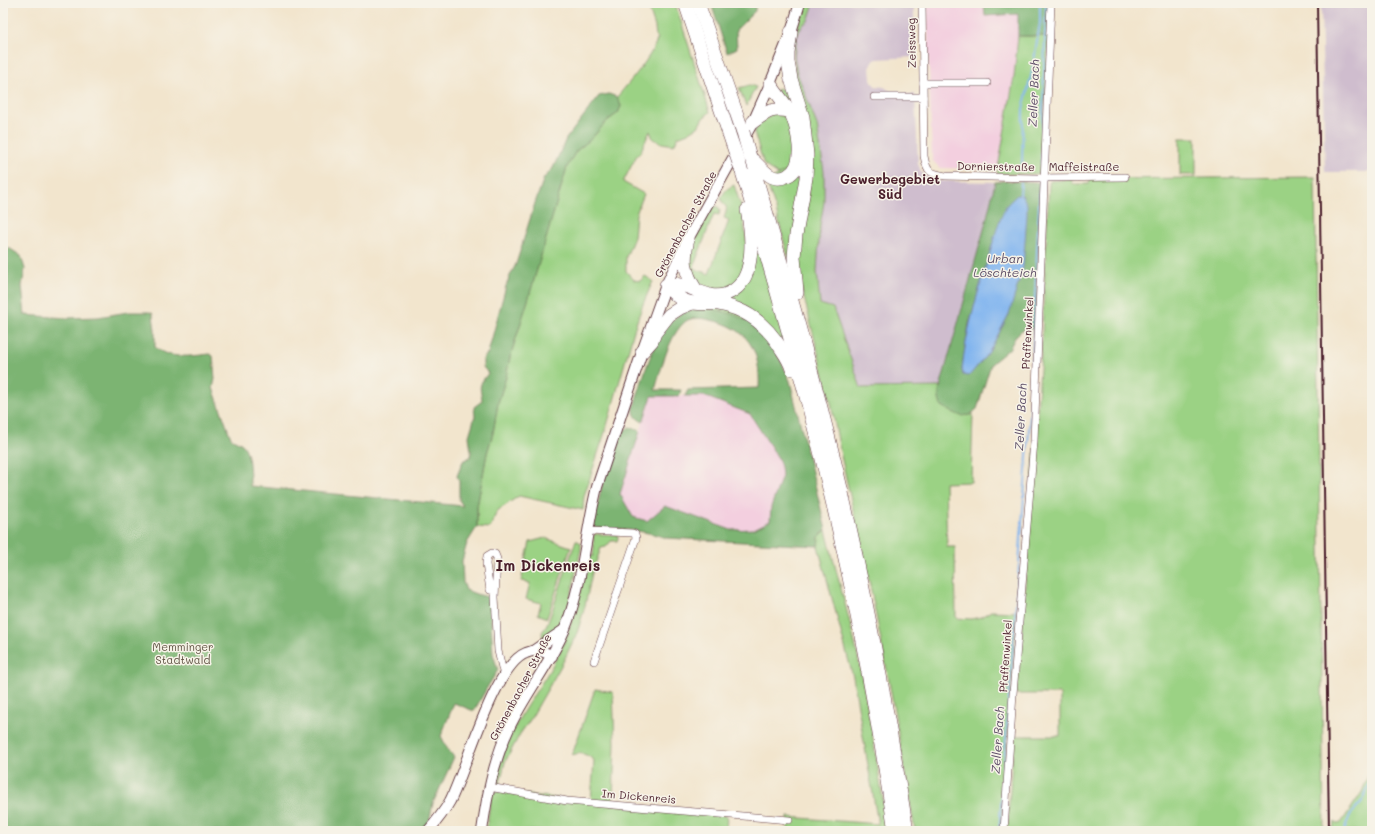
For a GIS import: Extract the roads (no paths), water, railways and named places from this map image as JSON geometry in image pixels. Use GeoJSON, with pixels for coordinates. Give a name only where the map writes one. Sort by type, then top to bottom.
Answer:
{"type":"FeatureCollection","features":[{"type":"Feature","properties":{"kind":"highway"},"geometry":{"type":"LineString","coordinates":[[684,3],[742,172],[808,406],[841,541],[855,608],[895,831]]}},
{"type":"Feature","properties":{"kind":"highway"},"geometry":{"type":"LineString","coordinates":[[698,3],[737,114],[779,253],[834,460],[883,686],[907,831]]}},
{"type":"Feature","properties":{"kind":"highway"},"geometry":{"type":"LineString","coordinates":[[791,32],[788,62],[803,117],[807,155],[806,178],[796,235],[794,257],[796,289],[803,320],[801,334]]}},
{"type":"Feature","properties":{"kind":"highway"},"geometry":{"type":"LineString","coordinates":[[750,157],[775,178],[783,178],[790,175],[795,170],[798,162],[798,141],[795,123],[790,111],[770,84]]}},
{"type":"Feature","properties":{"kind":"highway"},"geometry":{"type":"LineString","coordinates":[[770,84],[784,86],[796,95]]}},
{"type":"Feature","properties":{"kind":"highway"},"geometry":{"type":"LineString","coordinates":[[753,122],[765,113],[773,110],[790,111]]}},
{"type":"Feature","properties":{"kind":"highway"},"geometry":{"type":"LineString","coordinates":[[692,303],[676,296],[666,285],[676,284],[710,295],[726,295],[739,286],[746,275],[750,262],[750,240],[748,217],[742,190],[742,172]]}},
{"type":"Feature","properties":{"kind":"highway"},"geometry":{"type":"LineString","coordinates":[[688,239],[685,252],[686,270],[688,278],[696,290]]}},
{"type":"Feature","properties":{"kind":"highway"},"geometry":{"type":"LineString","coordinates":[[642,352],[652,341],[654,333],[668,315],[680,308],[692,303],[728,306],[750,316],[762,324],[775,337],[790,363],[801,400],[808,406]]}},
{"type":"Feature","properties":{"kind":"main road","name":"Grönenbacher Straße"},"geometry":{"type":"LineString","coordinates":[[482,831],[486,801],[496,760],[510,727],[552,656],[564,630],[578,588],[597,487],[666,285],[688,239],[753,122],[791,32],[800,3]]}},
{"type":"Feature","properties":{"kind":"main road"},"geometry":{"type":"LineString","coordinates":[[533,651],[564,630]]}},
{"type":"Feature","properties":{"kind":"main road"},"geometry":{"type":"LineString","coordinates":[[428,831],[450,802],[476,733],[496,689],[509,666],[518,657],[533,651],[546,652],[552,656]]}},
{"type":"Feature","properties":{"kind":"street","name":"Zeissweg"},"geometry":{"type":"LineString","coordinates":[[922,3],[924,156],[926,167]]}},
{"type":"Feature","properties":{"kind":"street","name":"Pfaffenwinkel"},"geometry":{"type":"LineString","coordinates":[[1004,831],[1013,694],[1034,441],[1042,177],[1051,3]]}},
{"type":"Feature","properties":{"kind":"street","name":"Zeissweg"},"geometry":{"type":"LineString","coordinates":[[923,83],[987,83]]}},
{"type":"Feature","properties":{"kind":"street"},"geometry":{"type":"LineString","coordinates":[[874,97],[923,97]]}},
{"type":"Feature","properties":{"kind":"street","name":"Dornierstraße"},"geometry":{"type":"LineString","coordinates":[[926,167],[935,174],[946,176],[1042,177]]}},
{"type":"Feature","properties":{"kind":"street","name":"Maffeistraße"},"geometry":{"type":"LineString","coordinates":[[1042,177],[1125,177]]}},
{"type":"Feature","properties":{"kind":"street"},"geometry":{"type":"LineString","coordinates":[[588,531],[632,533],[635,534],[636,538],[594,661]]}},
{"type":"Feature","properties":{"kind":"street"},"geometry":{"type":"LineString","coordinates":[[495,592],[498,651],[504,676]]}},
{"type":"Feature","properties":{"kind":"street","name":"Im Dickenreis"},"geometry":{"type":"LineString","coordinates":[[489,787],[567,801],[789,820]]}},
{"type":"Feature","properties":{"kind":"water","name":"Urban Löschteich"},"geometry":{"type":"Polygon","coordinates":[[[1017,195],[1022,195],[1027,204],[1023,268],[1009,314],[989,352],[969,376],[963,375],[962,369],[969,327],[994,239],[1006,206],[1017,195]]]}},
{"type":"Feature","properties":{"kind":"waterway","name":"Zeller Bach"},"geometry":{"type":"LineString","coordinates":[[1022,169],[1023,109],[1032,72],[1040,23],[1040,3]]}},
{"type":"Feature","properties":{"kind":"waterway","name":"Zeller Bach"},"geometry":{"type":"LineString","coordinates":[[1041,176],[1046,3]]}},
{"type":"Feature","properties":{"kind":"waterway","name":"Zeller Bach"},"geometry":{"type":"LineString","coordinates":[[999,831],[1030,416],[1040,180]]}},
{"type":"Feature","properties":{"kind":"waterway","name":"Zeller Bach"},"geometry":{"type":"LineString","coordinates":[[1020,195],[1021,183]]}},
{"type":"Feature","properties":{"kind":"waterway"},"geometry":{"type":"LineString","coordinates":[[1344,831],[1350,815],[1363,800],[1372,778]]}},
{"type":"Feature","properties":{"kind":"railway"},"geometry":{"type":"LineString","coordinates":[[1317,3],[1329,831]]}},
{"type":"Feature","properties":{"kind":"district","name":"Gewerbegebiet Süd"},"geometry":{"type":"Point","coordinates":[890,186]}},
{"type":"Feature","properties":{"kind":"district","name":"Im Dickenreis"},"geometry":{"type":"Point","coordinates":[548,565]}},
{"type":"Feature","properties":{"kind":"park label","name":"Memminger Stadtwald"},"geometry":{"type":"Point","coordinates":[183,652]}}]}
